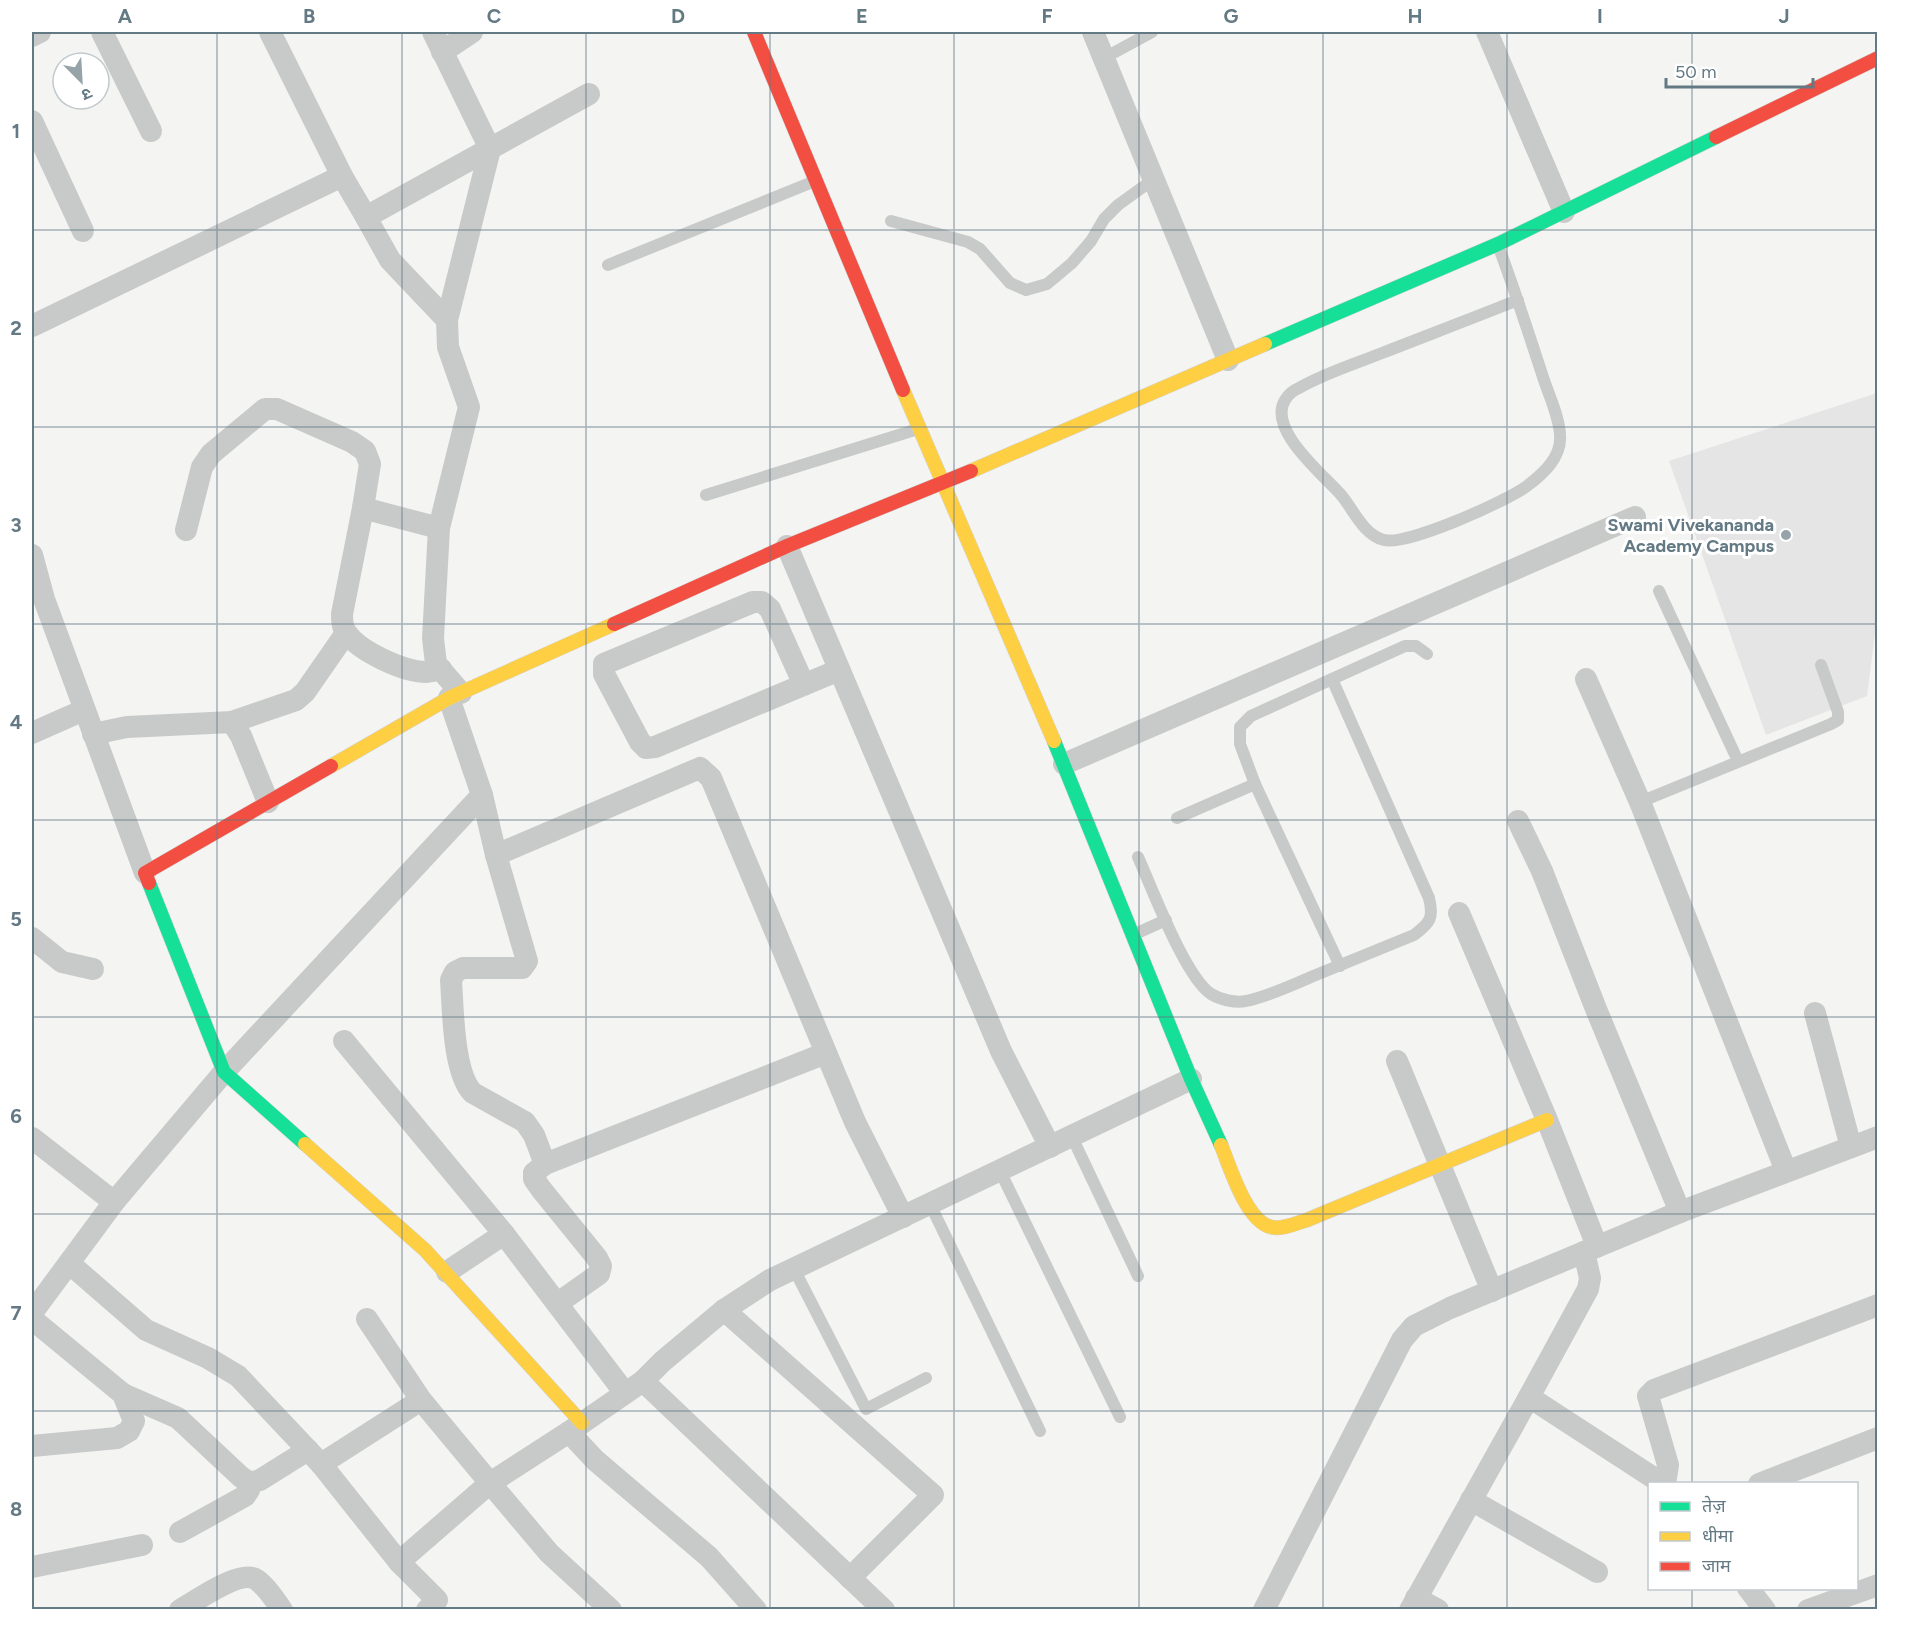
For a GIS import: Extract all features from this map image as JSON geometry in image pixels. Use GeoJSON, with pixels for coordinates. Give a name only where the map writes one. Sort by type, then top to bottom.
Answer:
{"type":"FeatureCollection","features":[{"type":"Feature","properties":{"kind":"street"},"geometry":{"type":"LineString","coordinates":[[32,36],[40,32]]}},
{"type":"Feature","properties":{"kind":"street"},"geometry":{"type":"LineString","coordinates":[[102,32],[151,130]]}},
{"type":"Feature","properties":{"kind":"street"},"geometry":{"type":"LineString","coordinates":[[270,32],[342,176],[390,260],[447,320]]}},
{"type":"Feature","properties":{"kind":"street"},"geometry":{"type":"LineString","coordinates":[[472,32],[438,42],[490,149],[447,320],[448,347],[470,407],[439,528],[433,638],[436,664],[455,696],[496,855],[527,962],[522,968],[463,968],[455,972],[451,980],[455,1034],[462,1078],[466,1088],[525,1122],[530,1127],[545,1164]]}},
{"type":"Feature","properties":{"kind":"street"},"geometry":{"type":"LineString","coordinates":[[754,32],[942,484],[1064,764],[1191,1079],[1251,1214],[1263,1226],[1278,1229],[1307,1220],[1547,1120]]}},
{"type":"Feature","properties":{"kind":"street"},"geometry":{"type":"LineString","coordinates":[[1093,32],[1228,360]]}},
{"type":"Feature","properties":{"kind":"street"},"geometry":{"type":"LineString","coordinates":[[1487,32],[1564,212]]}},
{"type":"Feature","properties":{"kind":"street"},"geometry":{"type":"LineString","coordinates":[[145,873],[455,696],[787,546],[942,484],[1498,244],[1878,58]]}},
{"type":"Feature","properties":{"kind":"street"},"geometry":{"type":"LineString","coordinates":[[366,217],[589,94]]}},
{"type":"Feature","properties":{"kind":"street"},"geometry":{"type":"LineString","coordinates":[[32,121],[83,231]]}},
{"type":"Feature","properties":{"kind":"street"},"geometry":{"type":"LineString","coordinates":[[32,326],[342,176]]}},
{"type":"Feature","properties":{"kind":"street"},"geometry":{"type":"LineString","coordinates":[[186,530],[202,467],[211,454],[266,409],[278,409],[352,442],[365,452],[370,464],[342,614],[346,633],[361,646],[385,660],[426,672],[441,669]]}},
{"type":"Feature","properties":{"kind":"street"},"geometry":{"type":"LineString","coordinates":[[363,508],[439,528]]}},
{"type":"Feature","properties":{"kind":"street"},"geometry":{"type":"LineString","coordinates":[[1064,764],[1635,517]]}},
{"type":"Feature","properties":{"kind":"street"},"geometry":{"type":"LineString","coordinates":[[787,546],[1001,1051],[1050,1147]]}},
{"type":"Feature","properties":{"kind":"street"},"geometry":{"type":"LineString","coordinates":[[32,555],[44,599],[84,710],[145,873],[224,1072],[447,1272],[576,1427],[595,1460],[709,1557],[756,1610]]}},
{"type":"Feature","properties":{"kind":"street"},"geometry":{"type":"LineString","coordinates":[[804,685],[770,609],[762,602],[753,602],[604,664],[604,674],[640,742],[646,748],[655,747],[804,685],[839,670]]}},
{"type":"Feature","properties":{"kind":"street"},"geometry":{"type":"LineString","coordinates":[[93,734],[127,727],[232,722],[296,700],[305,692],[346,633]]}},
{"type":"Feature","properties":{"kind":"street"},"geometry":{"type":"LineString","coordinates":[[1586,679],[1640,801],[1786,1171]]}},
{"type":"Feature","properties":{"kind":"street"},"geometry":{"type":"LineString","coordinates":[[32,733],[84,710]]}},
{"type":"Feature","properties":{"kind":"street"},"geometry":{"type":"LineString","coordinates":[[232,722],[241,736],[268,802]]}},
{"type":"Feature","properties":{"kind":"street"},"geometry":{"type":"LineString","coordinates":[[496,855],[700,768],[711,778],[855,1122],[903,1217]]}},
{"type":"Feature","properties":{"kind":"street"},"geometry":{"type":"LineString","coordinates":[[32,1313],[114,1202],[224,1072],[482,795]]}},
{"type":"Feature","properties":{"kind":"street"},"geometry":{"type":"LineString","coordinates":[[1518,821],[1542,872],[1680,1212]]}},
{"type":"Feature","properties":{"kind":"street"},"geometry":{"type":"LineString","coordinates":[[1438,1610],[1413,1604],[1588,1289],[1590,1278],[1590,1249],[1547,1120],[1459,913]]}},
{"type":"Feature","properties":{"kind":"street"},"geometry":{"type":"LineString","coordinates":[[32,938],[62,962],[93,969]]}},
{"type":"Feature","properties":{"kind":"street"},"geometry":{"type":"LineString","coordinates":[[1815,1013],[1851,1147]]}},
{"type":"Feature","properties":{"kind":"street"},"geometry":{"type":"LineString","coordinates":[[344,1041],[504,1234],[558,1303],[634,1387],[884,1610]]}},
{"type":"Feature","properties":{"kind":"street"},"geometry":{"type":"LineString","coordinates":[[558,1303],[599,1274],[601,1266],[534,1179],[534,1173],[545,1164],[826,1053]]}},
{"type":"Feature","properties":{"kind":"street"},"geometry":{"type":"LineString","coordinates":[[1397,1060],[1492,1291]]}},
{"type":"Feature","properties":{"kind":"street"},"geometry":{"type":"LineString","coordinates":[[399,1562],[490,1483],[634,1387],[724,1310],[770,1280],[1191,1079]]}},
{"type":"Feature","properties":{"kind":"street"},"geometry":{"type":"LineString","coordinates":[[1264,1610],[1402,1340],[1414,1326],[1450,1308],[1680,1212],[1878,1137]]}},
{"type":"Feature","properties":{"kind":"street"},"geometry":{"type":"LineString","coordinates":[[32,1138],[114,1202]]}},
{"type":"Feature","properties":{"kind":"street"},"geometry":{"type":"LineString","coordinates":[[447,1272],[504,1234]]}},
{"type":"Feature","properties":{"kind":"street"},"geometry":{"type":"LineString","coordinates":[[70,1264],[146,1330],[208,1358],[238,1376],[315,1457],[437,1606]]}},
{"type":"Feature","properties":{"kind":"street"},"geometry":{"type":"LineString","coordinates":[[1664,1482],[1668,1465],[1648,1396],[1654,1390],[1878,1305]]}},
{"type":"Feature","properties":{"kind":"street"},"geometry":{"type":"LineString","coordinates":[[724,1310],[933,1495],[850,1578]]}},
{"type":"Feature","properties":{"kind":"street"},"geometry":{"type":"LineString","coordinates":[[367,1318],[421,1400],[490,1483],[549,1553],[611,1610]]}},
{"type":"Feature","properties":{"kind":"street"},"geometry":{"type":"LineString","coordinates":[[32,1319],[123,1394],[178,1418],[241,1477],[250,1482],[315,1457],[421,1400]]}},
{"type":"Feature","properties":{"kind":"street"},"geometry":{"type":"LineString","coordinates":[[32,1446],[117,1438],[129,1431],[134,1421],[123,1394]]}},
{"type":"Feature","properties":{"kind":"street"},"geometry":{"type":"LineString","coordinates":[[1528,1397],[1661,1482]]}},
{"type":"Feature","properties":{"kind":"street"},"geometry":{"type":"LineString","coordinates":[[1764,1482],[1878,1438]]}},
{"type":"Feature","properties":{"kind":"street"},"geometry":{"type":"LineString","coordinates":[[180,1532],[245,1496],[250,1482]]}},
{"type":"Feature","properties":{"kind":"street"},"geometry":{"type":"LineString","coordinates":[[1471,1500],[1597,1572]]}},
{"type":"Feature","properties":{"kind":"street"},"geometry":{"type":"LineString","coordinates":[[32,1567],[142,1545]]}},
{"type":"Feature","properties":{"kind":"street"},"geometry":{"type":"LineString","coordinates":[[180,1610],[225,1584],[246,1576],[256,1579],[282,1610]]}},
{"type":"Feature","properties":{"kind":"street"},"geometry":{"type":"LineString","coordinates":[[1808,1610],[1878,1585]]}},
{"type":"Feature","properties":{"kind":"street"},"geometry":{"type":"LineString","coordinates":[[1750,1590],[1765,1610]]}},
{"type":"Feature","properties":{"kind":"lane"},"geometry":{"type":"LineString","coordinates":[[1104,58],[1152,32]]}},
{"type":"Feature","properties":{"kind":"lane"},"geometry":{"type":"LineString","coordinates":[[891,221],[968,242],[980,249],[1010,283],[1026,290],[1047,284],[1056,277],[1091,241],[1104,219],[1118,205],[1154,179]]}},
{"type":"Feature","properties":{"kind":"lane"},"geometry":{"type":"LineString","coordinates":[[608,265],[816,180]]}},
{"type":"Feature","properties":{"kind":"lane"},"geometry":{"type":"LineString","coordinates":[[1498,244],[1518,300],[1554,411],[1560,435],[1559,451],[1547,469],[1527,486],[1500,502],[1411,537],[1386,541],[1370,533],[1342,496],[1290,438],[1282,421],[1282,405],[1287,397],[1297,388],[1336,371],[1518,300]]}},
{"type":"Feature","properties":{"kind":"lane"},"geometry":{"type":"LineString","coordinates":[[706,495],[919,429]]}},
{"type":"Feature","properties":{"kind":"lane"},"geometry":{"type":"LineString","coordinates":[[1659,591],[1738,761]]}},
{"type":"Feature","properties":{"kind":"lane"},"geometry":{"type":"LineString","coordinates":[[1340,966],[1255,784],[1240,744],[1240,727],[1251,716],[1405,646],[1416,646],[1427,654]]}},
{"type":"Feature","properties":{"kind":"lane"},"geometry":{"type":"LineString","coordinates":[[1640,801],[1838,720],[1838,712],[1821,665]]}},
{"type":"Feature","properties":{"kind":"lane"},"geometry":{"type":"LineString","coordinates":[[1138,857],[1166,920],[1198,982],[1210,993],[1223,999],[1244,1001],[1270,994],[1414,935],[1427,925],[1432,911],[1429,898],[1332,679]]}},
{"type":"Feature","properties":{"kind":"lane"},"geometry":{"type":"LineString","coordinates":[[1177,818],[1255,784]]}},
{"type":"Feature","properties":{"kind":"lane"},"geometry":{"type":"LineString","coordinates":[[1134,934],[1166,920]]}},
{"type":"Feature","properties":{"kind":"lane"},"geometry":{"type":"LineString","coordinates":[[1072,1137],[1138,1276]]}},
{"type":"Feature","properties":{"kind":"lane"},"geometry":{"type":"LineString","coordinates":[[1000,1171],[1120,1417]]}},
{"type":"Feature","properties":{"kind":"lane"},"geometry":{"type":"LineString","coordinates":[[930,1204],[1040,1431]]}},
{"type":"Feature","properties":{"kind":"lane"},"geometry":{"type":"LineString","coordinates":[[794,1269],[866,1409],[926,1378]]}},
{"type":"Feature","properties":{"kind":"shaded area","name":"Swami Vivekananda Academy Campus"},"geometry":{"type":"Polygon","coordinates":[[[1877,393],[1878,609],[1867,696],[1766,735],[1669,461],[1877,393]]]}},
{"type":"Feature","properties":{"kind":"traffic: fast"},"geometry":{"type":"LineString","coordinates":[[1265,344],[1498,244],[1716,137]]}},
{"type":"Feature","properties":{"kind":"traffic: fast"},"geometry":{"type":"LineString","coordinates":[[1054,741],[1191,1079],[1221,1145]]}},
{"type":"Feature","properties":{"kind":"traffic: fast"},"geometry":{"type":"LineString","coordinates":[[149,883],[224,1072],[305,1144]]}},
{"type":"Feature","properties":{"kind":"traffic: slow"},"geometry":{"type":"LineString","coordinates":[[971,471],[1265,344]]}},
{"type":"Feature","properties":{"kind":"traffic: slow"},"geometry":{"type":"LineString","coordinates":[[903,390],[1054,741]]}},
{"type":"Feature","properties":{"kind":"traffic: slow"},"geometry":{"type":"LineString","coordinates":[[331,766],[449,698],[614,624]]}},
{"type":"Feature","properties":{"kind":"traffic: slow"},"geometry":{"type":"LineString","coordinates":[[1221,1145],[1240,1192],[1254,1215],[1262,1223],[1280,1228],[1307,1220],[1547,1120]]}},
{"type":"Feature","properties":{"kind":"traffic: slow"},"geometry":{"type":"LineString","coordinates":[[305,1144],[425,1250],[582,1423]]}},
{"type":"Feature","properties":{"kind":"traffic: jam"},"geometry":{"type":"LineString","coordinates":[[754,32],[903,390]]}},
{"type":"Feature","properties":{"kind":"traffic: jam"},"geometry":{"type":"LineString","coordinates":[[1716,137],[1878,58]]}},
{"type":"Feature","properties":{"kind":"traffic: jam"},"geometry":{"type":"LineString","coordinates":[[614,624],[787,546],[971,471]]}},
{"type":"Feature","properties":{"kind":"traffic: jam"},"geometry":{"type":"LineString","coordinates":[[149,883],[145,873],[331,766]]}},
{"type":"Feature","properties":{"kind":"place","name":"Swami Vivekananda Academy Campus"},"geometry":{"type":"Point","coordinates":[1786,535]}}]}
